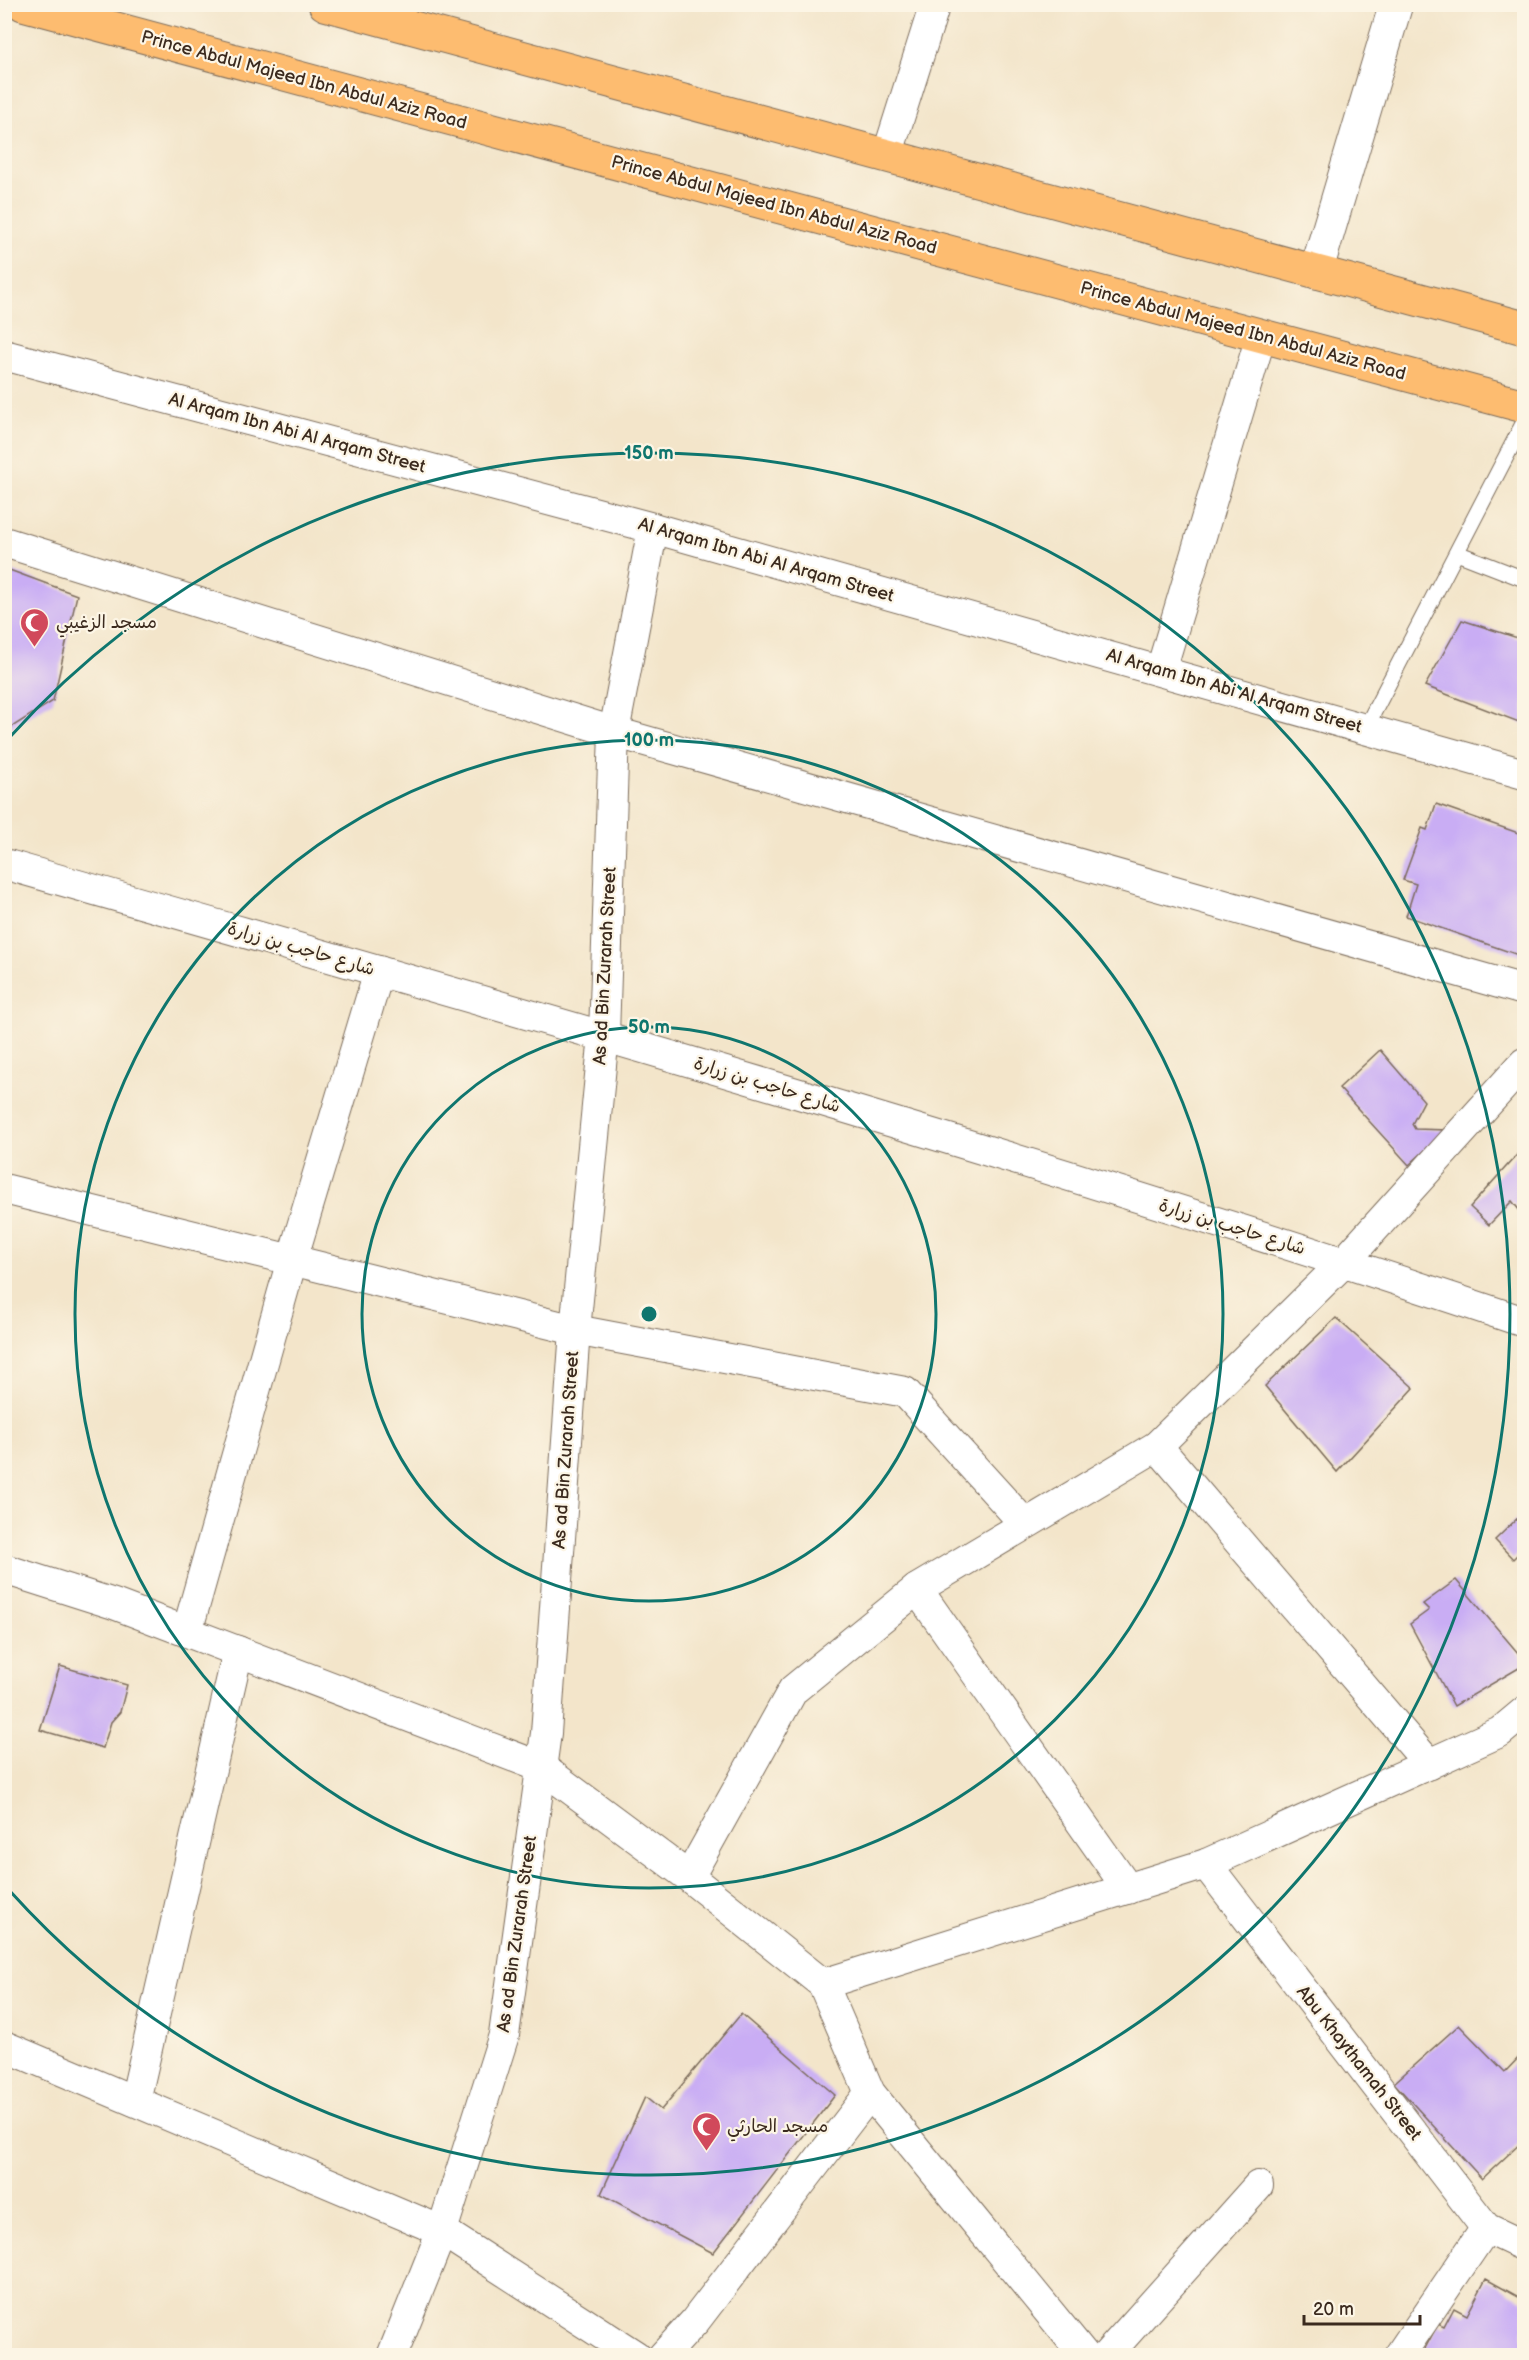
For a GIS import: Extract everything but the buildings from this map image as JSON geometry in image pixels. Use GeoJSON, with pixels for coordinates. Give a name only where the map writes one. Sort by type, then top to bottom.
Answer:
{"type":"FeatureCollection","features":[{"type":"Feature","properties":{"kind":"main road","name":"Prince Abdul Majeed Ibn Abdul Aziz Road"},"geometry":{"type":"LineString","coordinates":[[23,4],[1524,406]]}},
{"type":"Feature","properties":{"kind":"main road"},"geometry":{"type":"LineString","coordinates":[[325,4],[1524,328]]}},
{"type":"Feature","properties":{"kind":"street"},"geometry":{"type":"LineString","coordinates":[[887,156],[935,4]]}},
{"type":"Feature","properties":{"kind":"street"},"geometry":{"type":"LineString","coordinates":[[1316,272],[1396,4]]}},
{"type":"Feature","properties":{"kind":"street"},"geometry":{"type":"LineString","coordinates":[[1161,670],[1261,336]]}},
{"type":"Feature","properties":{"kind":"street","name":"Al Arqam Ibn Abi Al Arqam Street"},"geometry":{"type":"LineString","coordinates":[[4,355],[653,528],[1524,774]]}},
{"type":"Feature","properties":{"kind":"street","name":"As ad Bin Zurarah Street"},"geometry":{"type":"LineString","coordinates":[[392,2355],[442,2231],[504,2035],[541,1767],[575,1330],[604,1035],[614,732],[653,528]]}},
{"type":"Feature","properties":{"kind":"street"},"geometry":{"type":"LineString","coordinates":[[4,542],[614,732],[1524,990]]}},
{"type":"Feature","properties":{"kind":"street","name":"شارع حاجب بن زرارة"},"geometry":{"type":"LineString","coordinates":[[4,864],[604,1035],[1344,1262],[1524,1322]]}},
{"type":"Feature","properties":{"kind":"street"},"geometry":{"type":"LineString","coordinates":[[187,1632],[292,1260],[379,971]]}},
{"type":"Feature","properties":{"kind":"street"},"geometry":{"type":"LineString","coordinates":[[689,1877],[793,1690],[917,1589],[1157,1446],[1344,1262],[1524,1063]]}},
{"type":"Feature","properties":{"kind":"street"},"geometry":{"type":"LineString","coordinates":[[4,1189],[575,1330],[905,1392],[1025,1524]]}},
{"type":"Feature","properties":{"kind":"street"},"geometry":{"type":"LineString","coordinates":[[1157,1446],[1429,1764]]}},
{"type":"Feature","properties":{"kind":"street"},"geometry":{"type":"LineString","coordinates":[[4,1569],[187,1632],[541,1767],[689,1877],[823,1984],[870,2093],[1085,2355]]}},
{"type":"Feature","properties":{"kind":"street"},"geometry":{"type":"LineString","coordinates":[[917,1589],[1128,1889]]}},
{"type":"Feature","properties":{"kind":"street"},"geometry":{"type":"LineString","coordinates":[[135,2101],[238,1651]]}},
{"type":"Feature","properties":{"kind":"street"},"geometry":{"type":"LineString","coordinates":[[823,1984],[1206,1864],[1500,1732],[1524,1712]]}},
{"type":"Feature","properties":{"kind":"street","name":"Abu Khaythamah Street"},"geometry":{"type":"LineString","coordinates":[[1206,1864],[1486,2228],[1524,2246]]}},
{"type":"Feature","properties":{"kind":"street"},"geometry":{"type":"LineString","coordinates":[[4,2046],[442,2231],[636,2355]]}},
{"type":"Feature","properties":{"kind":"street"},"geometry":{"type":"LineString","coordinates":[[663,2355],[695,2321],[870,2093]]}},
{"type":"Feature","properties":{"kind":"street"},"geometry":{"type":"LineString","coordinates":[[1106,2355],[1258,2186]]}},
{"type":"Feature","properties":{"kind":"street"},"geometry":{"type":"LineString","coordinates":[[1399,2355],[1486,2228]]}},
{"type":"Feature","properties":{"kind":"lane"},"geometry":{"type":"LineString","coordinates":[[1365,729],[1524,422]]}},
{"type":"Feature","properties":{"kind":"lane"},"geometry":{"type":"LineString","coordinates":[[1456,553],[1524,579]]}},
{"type":"Feature","properties":{"kind":"place","name":"مسجد الزغيبي"},"geometry":{"type":"Point","coordinates":[35,648]}},
{"type":"Feature","properties":{"kind":"place","name":"مسجد الحارثي"},"geometry":{"type":"Point","coordinates":[706,2152]}}]}
